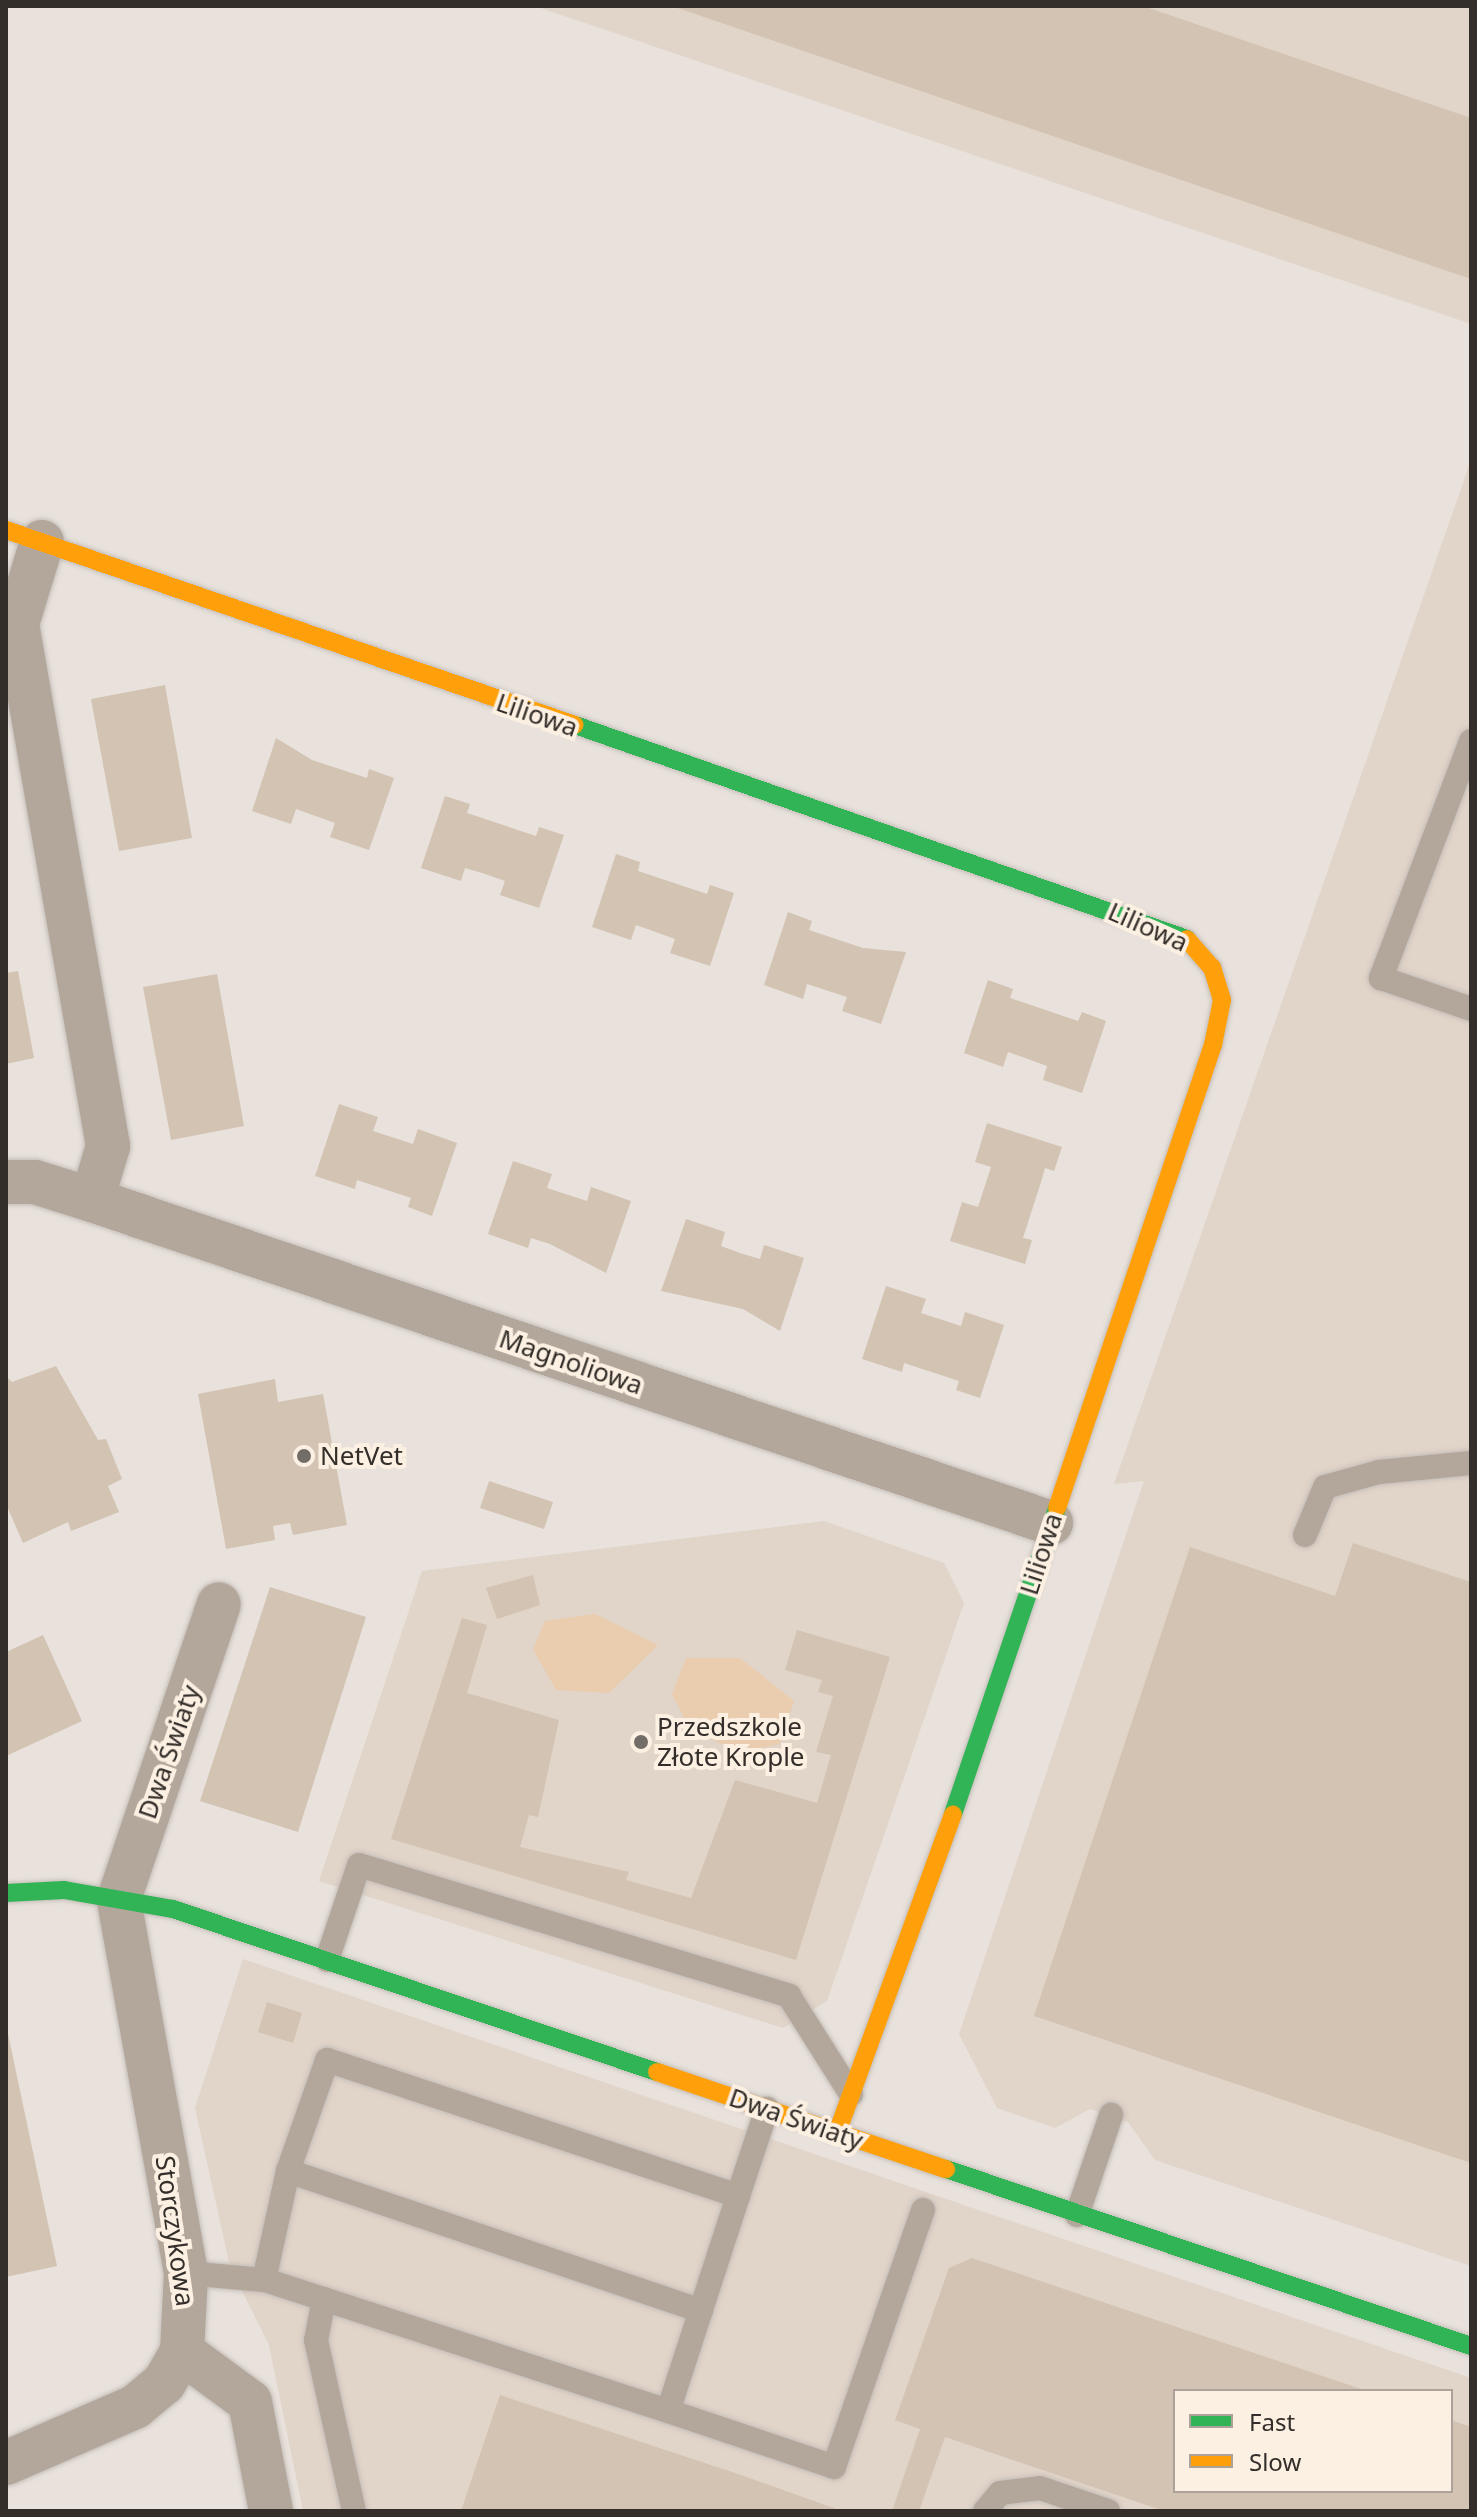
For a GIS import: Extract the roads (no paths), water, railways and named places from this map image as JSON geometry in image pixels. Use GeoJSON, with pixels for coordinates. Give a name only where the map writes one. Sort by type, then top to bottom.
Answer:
{"type":"FeatureCollection","features":[{"type":"Feature","properties":{"kind":"street","name":"Liliowa"},"geometry":{"type":"LineString","coordinates":[[92,1200],[108,1146],[17,624],[24,536],[1128,914],[1194,943],[1222,1000],[1213,1045],[1051,1523],[837,2133]]}},
{"type":"Feature","properties":{"kind":"street","name":"Magnoliowa"},"geometry":{"type":"LineString","coordinates":[[6,1182],[35,1182],[92,1200],[1051,1523]]}},
{"type":"Feature","properties":{"kind":"street","name":"Dwa Światy"},"geometry":{"type":"LineString","coordinates":[[119,1899],[219,1604]]}},
{"type":"Feature","properties":{"kind":"street","name":"Dwa Światy"},"geometry":{"type":"LineString","coordinates":[[6,1893],[64,1890],[119,1899],[327,1960],[1471,2346]]}},
{"type":"Feature","properties":{"kind":"street","name":"Storczykowa"},"geometry":{"type":"LineString","coordinates":[[6,2463],[135,2407],[164,2383],[182,2352],[186,2273],[119,1899]]}},
{"type":"Feature","properties":{"kind":"street"},"geometry":{"type":"LineString","coordinates":[[182,2352],[250,2402],[271,2511]]}},
{"type":"Feature","properties":{"kind":"lane"},"geometry":{"type":"LineString","coordinates":[[1471,741],[1381,978],[1471,1009]]}},
{"type":"Feature","properties":{"kind":"lane"},"geometry":{"type":"LineString","coordinates":[[1305,1535],[1325,1487],[1379,1472],[1471,1463]]}},
{"type":"Feature","properties":{"kind":"lane"},"geometry":{"type":"LineString","coordinates":[[327,1960],[359,1865],[789,1996],[851,2094]]}},
{"type":"Feature","properties":{"kind":"lane"},"geometry":{"type":"LineString","coordinates":[[264,2280],[288,2171],[327,2060],[738,2196]]}},
{"type":"Feature","properties":{"kind":"lane"},"geometry":{"type":"LineString","coordinates":[[668,2411],[767,2109]]}},
{"type":"Feature","properties":{"kind":"lane"},"geometry":{"type":"LineString","coordinates":[[1077,2215],[1111,2115]]}},
{"type":"Feature","properties":{"kind":"lane"},"geometry":{"type":"LineString","coordinates":[[288,2171],[701,2311]]}},
{"type":"Feature","properties":{"kind":"lane"},"geometry":{"type":"LineString","coordinates":[[186,2273],[264,2280],[834,2467],[923,2210]]}},
{"type":"Feature","properties":{"kind":"lane"},"geometry":{"type":"LineString","coordinates":[[324,2299],[316,2340],[354,2511]]}},
{"type":"Feature","properties":{"kind":"lane"},"geometry":{"type":"LineString","coordinates":[[985,2511],[1000,2493],[1040,2488],[1108,2511]]}},
{"type":"Feature","properties":{"kind":"place","name":"NetVet"},"geometry":{"type":"Point","coordinates":[304,1456]}},
{"type":"Feature","properties":{"kind":"place","name":"Przedszkole Złote Krople"},"geometry":{"type":"Point","coordinates":[641,1742]}}]}
